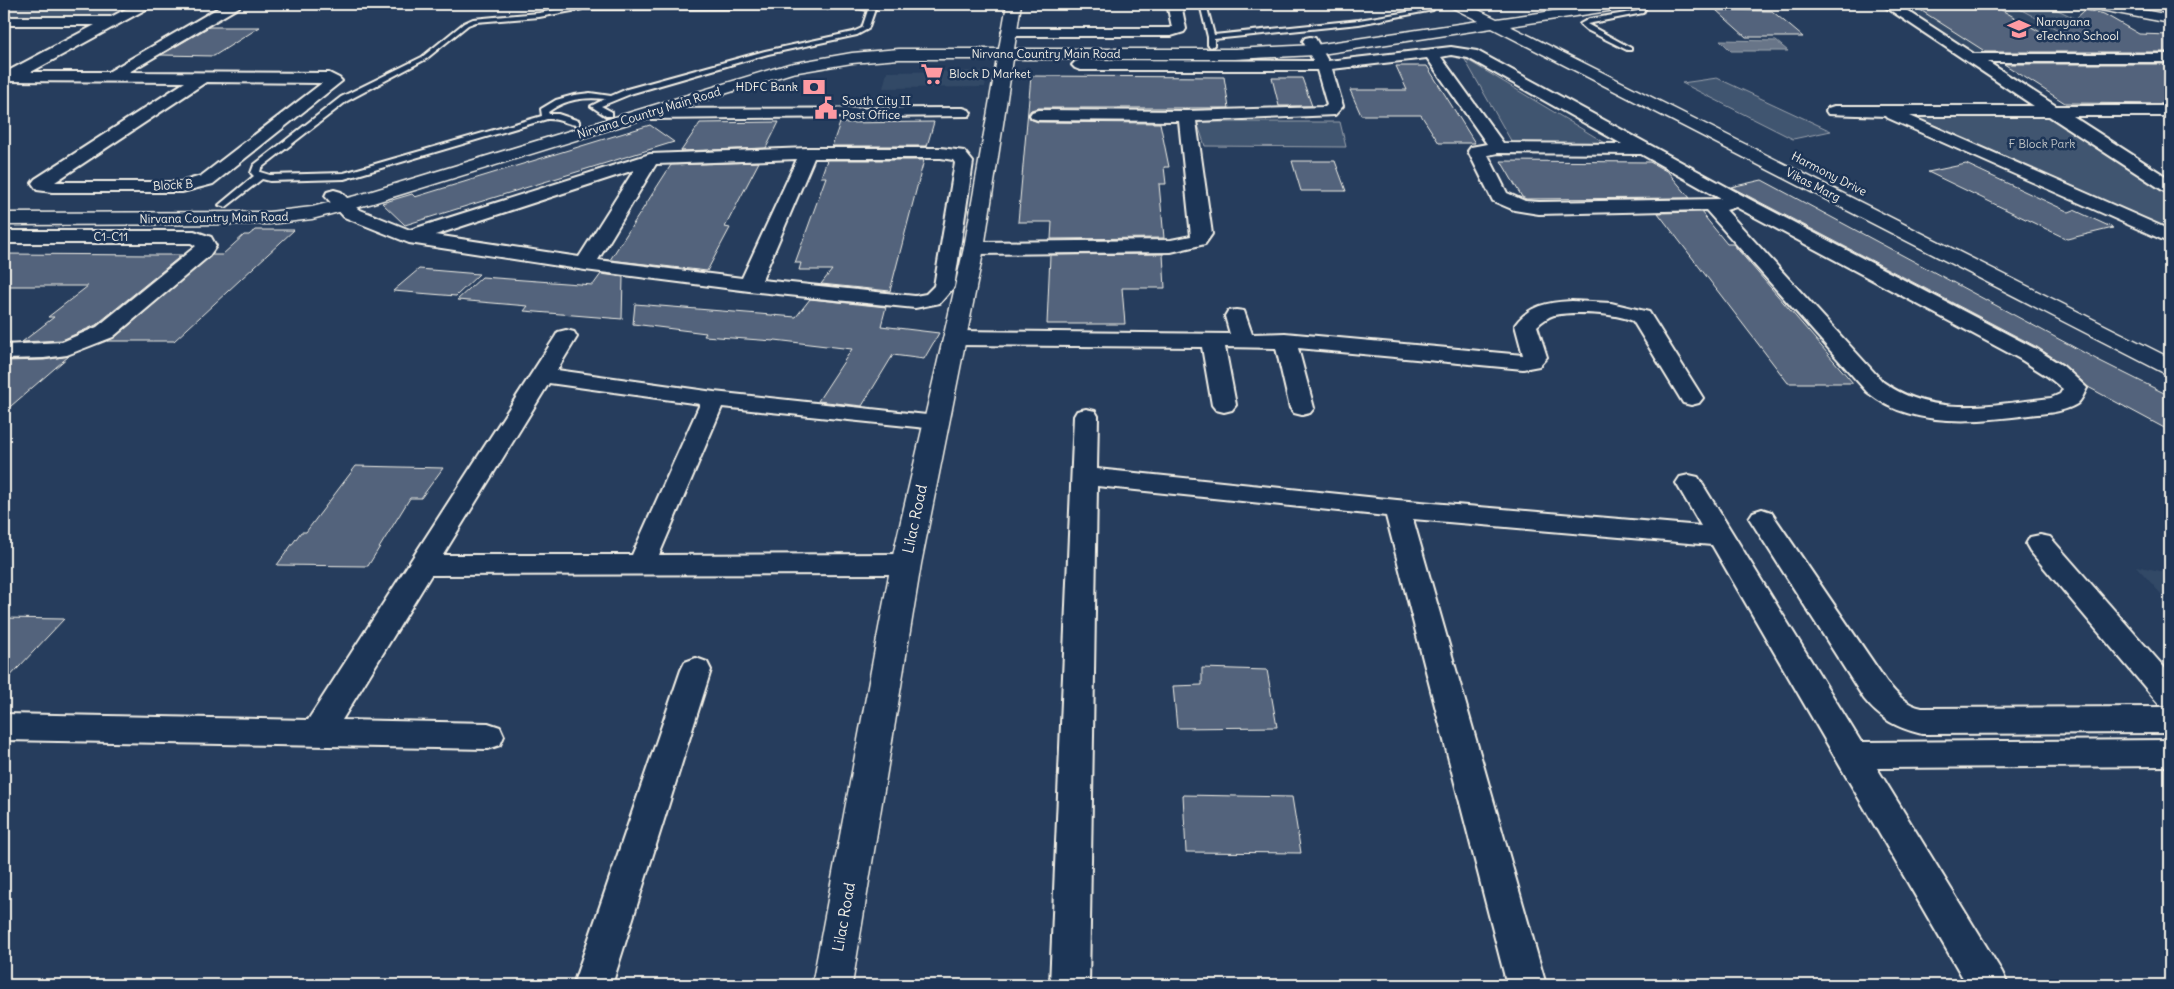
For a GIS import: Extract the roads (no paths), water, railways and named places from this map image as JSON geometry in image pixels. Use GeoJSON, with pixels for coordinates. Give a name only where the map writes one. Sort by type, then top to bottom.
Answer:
{"type":"FeatureCollection","features":[{"type":"Feature","properties":{"kind":"street","name":"Block B"},"geometry":{"type":"LineString","coordinates":[[6,77],[145,4]]}},
{"type":"Feature","properties":{"kind":"street"},"geometry":{"type":"LineString","coordinates":[[111,77],[234,4]]}},
{"type":"Feature","properties":{"kind":"street","name":"Lilac Road"},"geometry":{"type":"LineString","coordinates":[[832,985],[906,564],[974,248],[1014,4]]}},
{"type":"Feature","properties":{"kind":"street"},"geometry":{"type":"LineString","coordinates":[[1007,43],[1171,32],[1179,29],[1174,4]]}},
{"type":"Feature","properties":{"kind":"street","name":"Vikas Marg"},"geometry":{"type":"LineString","coordinates":[[1456,4],[1496,15],[2170,367]]}},
{"type":"Feature","properties":{"kind":"street","name":"Nirvana Country Main Road"},"geometry":{"type":"LineString","coordinates":[[4,205],[223,205],[338,201],[646,114],[789,69],[822,62],[1007,43],[1235,54],[1313,46],[1567,4]]}},
{"type":"Feature","properties":{"kind":"street","name":"Nirvana Country Main Road"},"geometry":{"type":"LineString","coordinates":[[1496,15],[1628,4]]}},
{"type":"Feature","properties":{"kind":"street"},"geometry":{"type":"LineString","coordinates":[[1888,4],[2170,188]]}},
{"type":"Feature","properties":{"kind":"street"},"geometry":{"type":"LineString","coordinates":[[2090,4],[2170,19]]}},
{"type":"Feature","properties":{"kind":"street"},"geometry":{"type":"LineString","coordinates":[[2123,4],[2170,13]]}},
{"type":"Feature","properties":{"kind":"street","name":"Harmony Drive"},"geometry":{"type":"LineString","coordinates":[[1496,15],[1795,157],[2170,349]]}},
{"type":"Feature","properties":{"kind":"street","name":"Block B"},"geometry":{"type":"LineString","coordinates":[[4,21],[114,21]]}},
{"type":"Feature","properties":{"kind":"street","name":"Nirvana Country Main Road"},"geometry":{"type":"LineString","coordinates":[[4,219],[269,218],[312,213],[338,201],[576,124],[610,106],[776,62],[807,56],[899,46],[1007,43],[1211,41],[1313,46]]}},
{"type":"Feature","properties":{"kind":"street"},"geometry":{"type":"LineString","coordinates":[[1038,115],[1187,116],[1329,112],[1335,106],[1323,66],[1313,46]]}},
{"type":"Feature","properties":{"kind":"street"},"geometry":{"type":"LineString","coordinates":[[1080,65],[1323,66],[1451,50],[1472,54],[1744,204],[2028,354],[2055,371],[2075,388],[2070,398],[2056,405],[1954,413],[1930,412],[1897,402],[1875,387],[1711,204]]}},
{"type":"Feature","properties":{"kind":"street"},"geometry":{"type":"LineString","coordinates":[[1431,53],[1498,148]]}},
{"type":"Feature","properties":{"kind":"street"},"geometry":{"type":"LineString","coordinates":[[1972,58],[2170,58]]}},
{"type":"Feature","properties":{"kind":"street","name":"Block B"},"geometry":{"type":"LineString","coordinates":[[6,77],[203,77],[329,78],[334,81],[212,176],[198,184],[182,186],[52,188],[43,186],[41,183],[203,77]]}},
{"type":"Feature","properties":{"kind":"street"},"geometry":{"type":"LineString","coordinates":[[1834,111],[2170,112]]}},
{"type":"Feature","properties":{"kind":"street"},"geometry":{"type":"LineString","coordinates":[[1884,111],[2170,237]]}},
{"type":"Feature","properties":{"kind":"street"},"geometry":{"type":"LineString","coordinates":[[646,114],[963,113]]}},
{"type":"Feature","properties":{"kind":"street"},"geometry":{"type":"LineString","coordinates":[[974,248],[1171,246],[1198,240],[1202,234],[1187,116]]}},
{"type":"Feature","properties":{"kind":"street"},"geometry":{"type":"LineString","coordinates":[[1646,149],[1498,148],[1477,151],[1500,197],[1521,206],[1539,208],[1744,204]]}},
{"type":"Feature","properties":{"kind":"street"},"geometry":{"type":"LineString","coordinates":[[338,201],[351,213],[409,237],[584,264],[750,285],[915,302],[933,299],[944,287],[963,159],[958,155],[941,153],[808,153],[650,159],[409,237]]}},
{"type":"Feature","properties":{"kind":"street"},"geometry":{"type":"LineString","coordinates":[[750,285],[808,153]]}},
{"type":"Feature","properties":{"kind":"street"},"geometry":{"type":"LineString","coordinates":[[584,264],[650,159]]}},
{"type":"Feature","properties":{"kind":"street","name":"C1-C11"},"geometry":{"type":"LineString","coordinates":[[4,236],[194,237],[204,241],[206,246],[202,252],[105,332],[67,348],[44,352],[4,352]]}},
{"type":"Feature","properties":{"kind":"street"},"geometry":{"type":"LineString","coordinates":[[955,338],[1285,340],[1530,362],[1536,357],[1526,325],[1545,311],[1561,308],[1628,311],[1636,313],[1644,321],[1691,398]]}},
{"type":"Feature","properties":{"kind":"street"},"geometry":{"type":"LineString","coordinates":[[1236,316],[1242,339]]}},
{"type":"Feature","properties":{"kind":"street"},"geometry":{"type":"LineString","coordinates":[[317,733],[566,337]]}},
{"type":"Feature","properties":{"kind":"street"},"geometry":{"type":"LineString","coordinates":[[1212,339],[1224,405]]}},
{"type":"Feature","properties":{"kind":"street"},"geometry":{"type":"LineString","coordinates":[[1285,340],[1302,408]]}},
{"type":"Feature","properties":{"kind":"street"},"geometry":{"type":"LineString","coordinates":[[542,375],[714,399],[936,422]]}},
{"type":"Feature","properties":{"kind":"street"},"geometry":{"type":"LineString","coordinates":[[641,565],[714,399]]}},
{"type":"Feature","properties":{"kind":"street"},"geometry":{"type":"LineString","coordinates":[[1069,985],[1086,416]]}},
{"type":"Feature","properties":{"kind":"street"},"geometry":{"type":"LineString","coordinates":[[1084,476],[1397,509],[1721,536]]}},
{"type":"Feature","properties":{"kind":"street"},"geometry":{"type":"LineString","coordinates":[[1689,483],[1988,985]]}},
{"type":"Feature","properties":{"kind":"street"},"geometry":{"type":"LineString","coordinates":[[1397,509],[1526,985]]}},
{"type":"Feature","properties":{"kind":"street"},"geometry":{"type":"LineString","coordinates":[[1762,518],[1875,690],[1894,712],[1906,718],[1922,721],[2170,720]]}},
{"type":"Feature","properties":{"kind":"street"},"geometry":{"type":"LineString","coordinates":[[2040,544],[2170,695]]}},
{"type":"Feature","properties":{"kind":"street"},"geometry":{"type":"LineString","coordinates":[[422,565],[906,564]]}},
{"type":"Feature","properties":{"kind":"street"},"geometry":{"type":"LineString","coordinates":[[592,985],[696,670]]}},
{"type":"Feature","properties":{"kind":"street"},"geometry":{"type":"LineString","coordinates":[[4,727],[488,736]]}},
{"type":"Feature","properties":{"kind":"street"},"geometry":{"type":"LineString","coordinates":[[1851,755],[2170,753]]}},
{"type":"Feature","properties":{"kind":"lane"},"geometry":{"type":"LineString","coordinates":[[1203,4],[1211,41],[1430,10],[1425,4]]}},
{"type":"Feature","properties":{"kind":"lane"},"geometry":{"type":"LineString","coordinates":[[1629,49],[1589,29],[1583,24],[1589,21],[1641,12],[1642,9],[1637,4]]}},
{"type":"Feature","properties":{"kind":"lane"},"geometry":{"type":"LineString","coordinates":[[546,117],[544,111],[562,98],[580,96],[610,106],[767,52],[855,34],[865,28],[872,9],[858,6],[583,7],[539,15],[476,20],[466,24],[424,58],[344,99],[257,167],[255,173],[260,176],[320,178],[344,176],[546,117],[558,116],[576,124]]}},
{"type":"Feature","properties":{"kind":"lane"},"geometry":{"type":"LineString","coordinates":[[223,205],[260,176]]}},
{"type":"Feature","properties":{"kind":"place","name":"Narayana eTechno School"},"geometry":{"type":"Point","coordinates":[2019,29]}},
{"type":"Feature","properties":{"kind":"place","name":"Block D Market"},"geometry":{"type":"Point","coordinates":[932,74]}},
{"type":"Feature","properties":{"kind":"place","name":"HDFC Bank"},"geometry":{"type":"Point","coordinates":[814,87]}},
{"type":"Feature","properties":{"kind":"place","name":"South City II Post Office"},"geometry":{"type":"Point","coordinates":[826,108]}},
{"type":"Feature","properties":{"kind":"park label","name":"F Block Park"},"geometry":{"type":"Point","coordinates":[2042,144]}}]}
